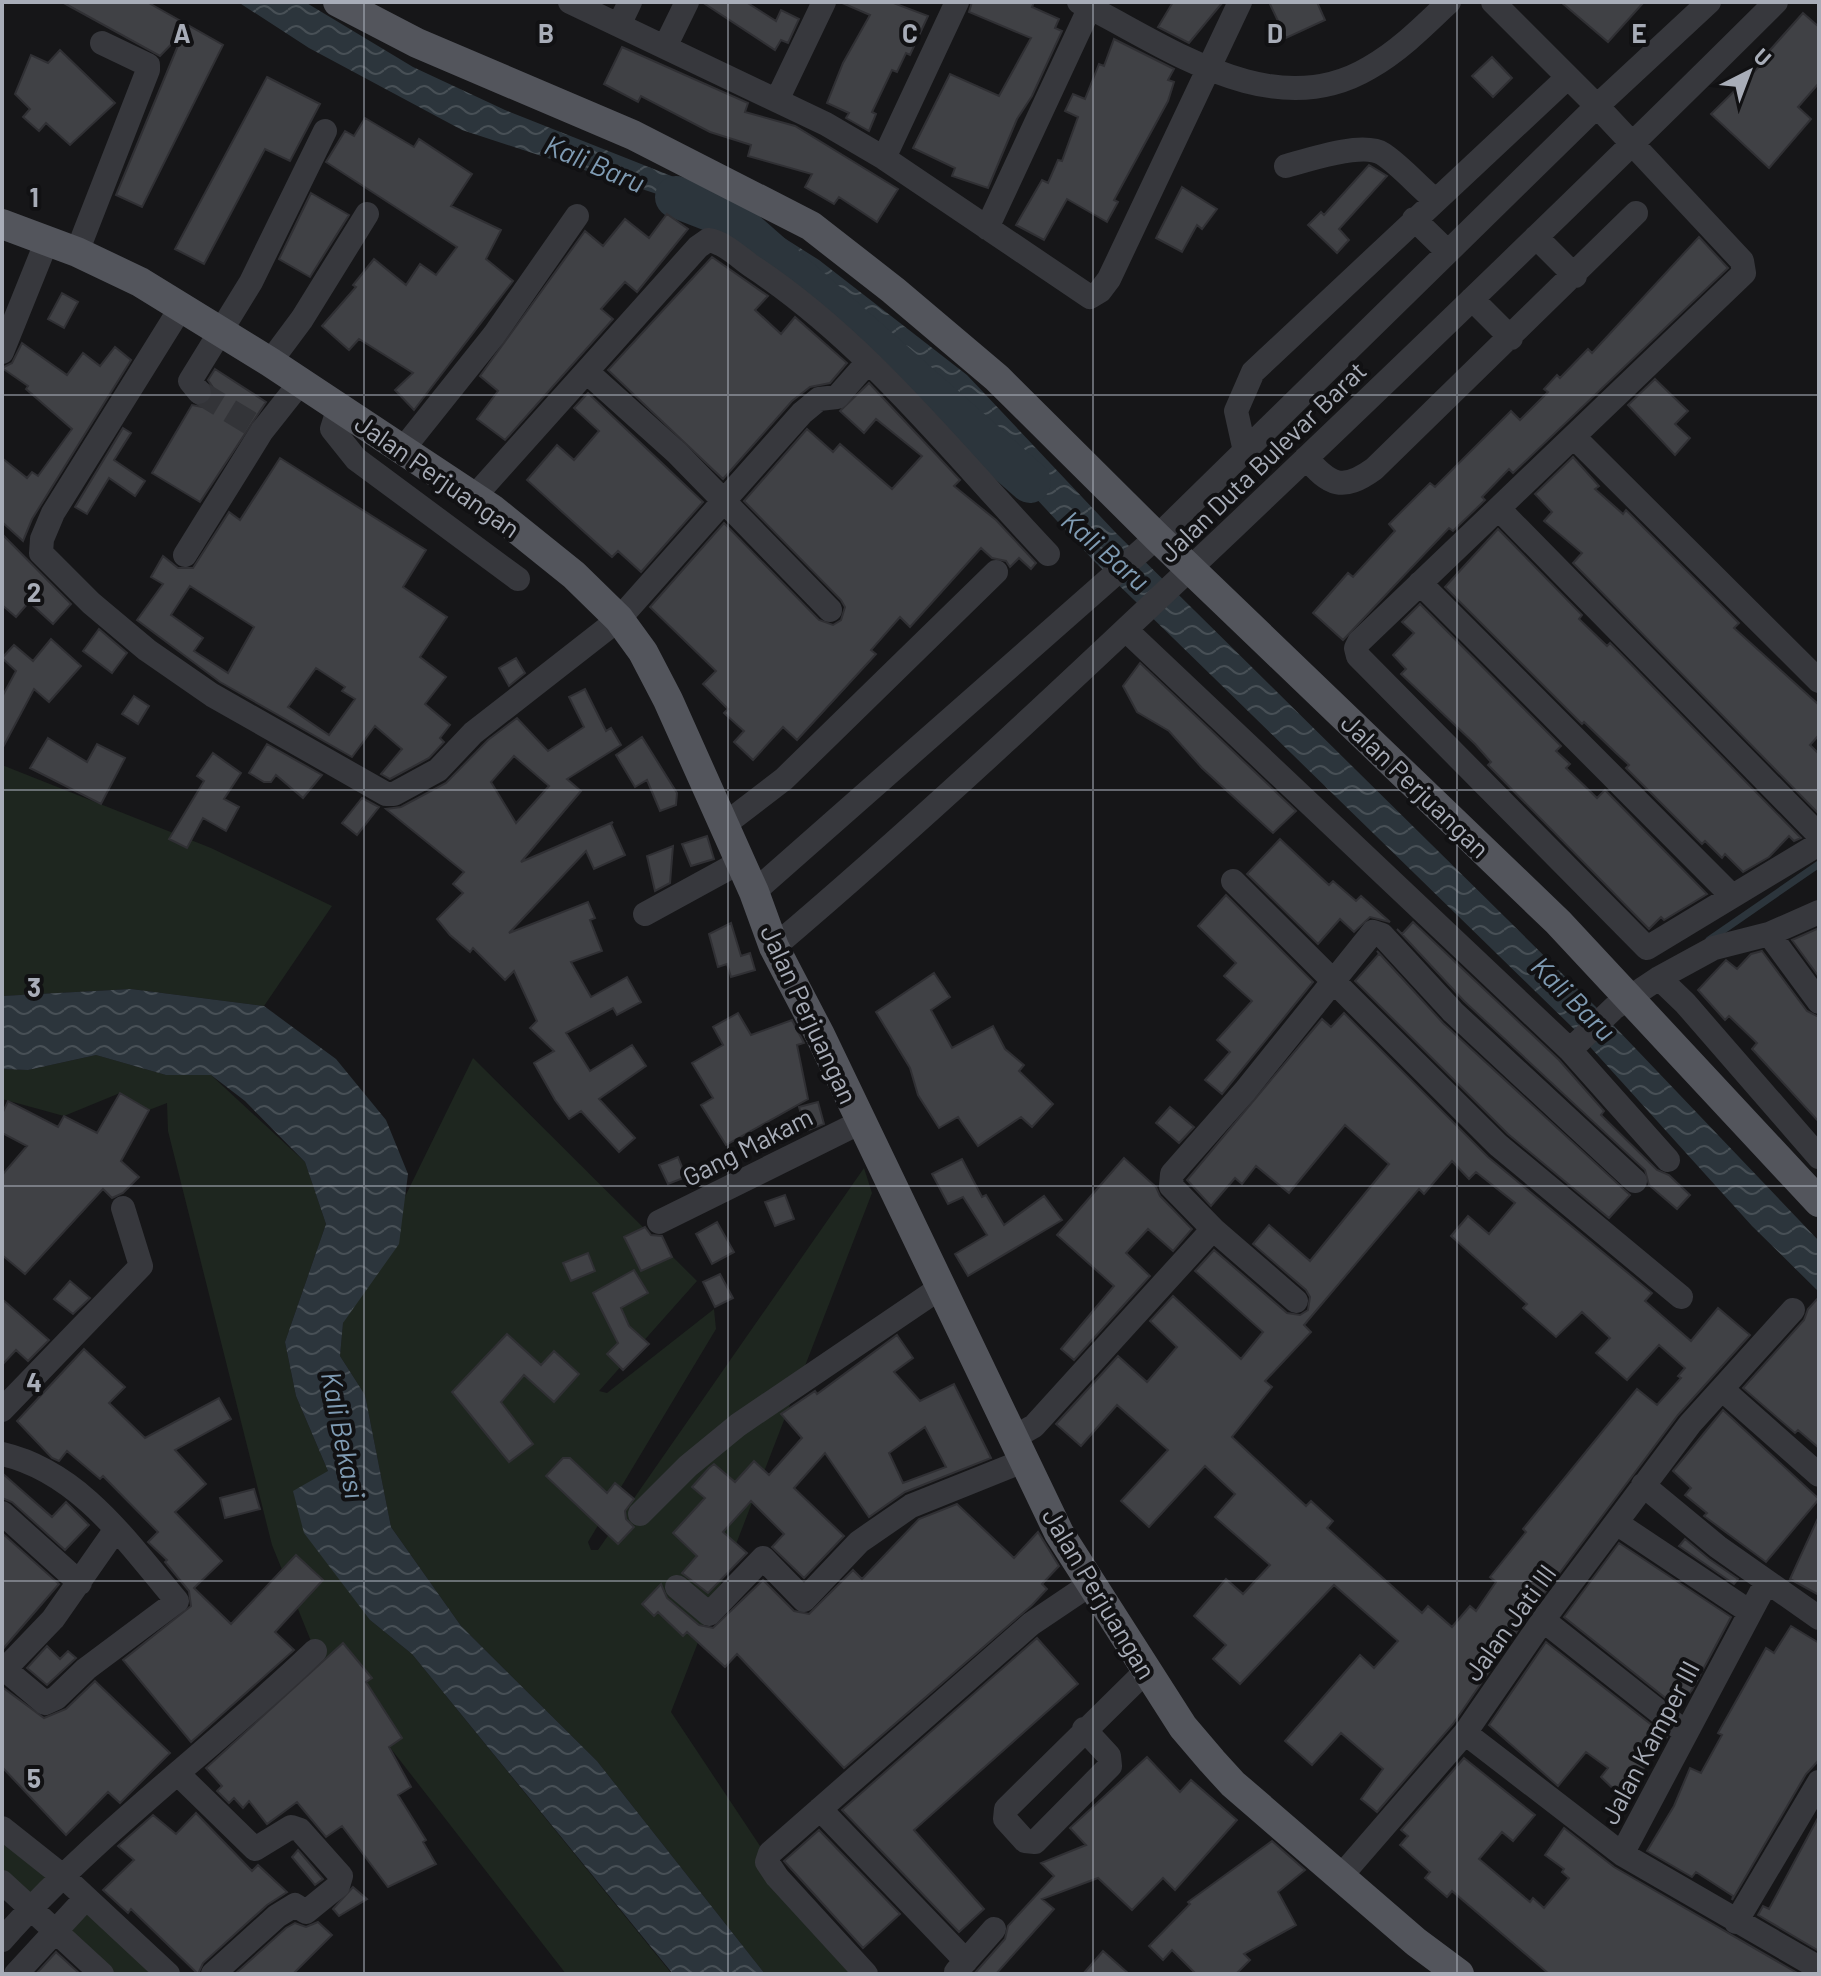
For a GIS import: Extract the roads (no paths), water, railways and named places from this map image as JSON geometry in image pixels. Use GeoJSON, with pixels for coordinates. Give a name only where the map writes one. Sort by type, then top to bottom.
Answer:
{"type":"FeatureCollection","features":[{"type":"Feature","properties":{"kind":"main road","name":"Jalan Perjuangan"},"geometry":{"type":"LineString","coordinates":[[338,2],[417,43],[633,135],[811,226],[997,378],[1149,543],[1558,922],[1622,1003],[1819,1202]]}},
{"type":"Feature","properties":{"kind":"main road","name":"Jalan Perjuangan"},"geometry":{"type":"LineString","coordinates":[[2,224],[46,243],[77,252],[140,282],[270,362],[485,506],[586,586],[619,619],[643,652],[668,700],[754,892],[774,947],[1059,1533],[1089,1585],[1183,1727],[1233,1784],[1416,1942],[1459,1974]]}},
{"type":"Feature","properties":{"kind":"street"},"geometry":{"type":"LineString","coordinates":[[570,2],[778,98],[884,158],[1064,283],[1095,297],[1109,279],[1240,2]]}},
{"type":"Feature","properties":{"kind":"street"},"geometry":{"type":"LineString","coordinates":[[619,25],[630,2]]}},
{"type":"Feature","properties":{"kind":"street"},"geometry":{"type":"LineString","coordinates":[[666,45],[687,2]]}},
{"type":"Feature","properties":{"kind":"street"},"geometry":{"type":"LineString","coordinates":[[778,98],[824,2]]}},
{"type":"Feature","properties":{"kind":"street"},"geometry":{"type":"LineString","coordinates":[[884,158],[957,2]]}},
{"type":"Feature","properties":{"kind":"street"},"geometry":{"type":"LineString","coordinates":[[987,228],[1085,5],[1236,81],[1289,90],[1344,80],[1387,56],[1449,2]]}},
{"type":"Feature","properties":{"kind":"street"},"geometry":{"type":"LineString","coordinates":[[1493,2],[1597,106],[1742,261],[1744,273],[1359,642],[1356,648],[1358,656],[1640,945],[1653,946],[1819,844]]}},
{"type":"Feature","properties":{"kind":"street","name":"Jalan Duta Bulevar Barat"},"geometry":{"type":"LineString","coordinates":[[754,892],[1149,543],[1244,447],[1709,2]]}},
{"type":"Feature","properties":{"kind":"street","name":"Jalan Duta Bulevar Barat"},"geometry":{"type":"LineString","coordinates":[[774,947],[896,843],[1132,624],[1633,145],[1776,2]]}},
{"type":"Feature","properties":{"kind":"street"},"geometry":{"type":"LineString","coordinates":[[77,252],[148,70],[148,65],[102,43]]}},
{"type":"Feature","properties":{"kind":"street"},"geometry":{"type":"LineString","coordinates":[[1244,447],[1236,411],[1253,372],[1434,199],[1568,77]]}},
{"type":"Feature","properties":{"kind":"street"},"geometry":{"type":"LineString","coordinates":[[199,392],[190,381],[251,282],[325,131]]}},
{"type":"Feature","properties":{"kind":"street"},"geometry":{"type":"LineString","coordinates":[[1286,166],[1368,149],[1381,152],[1434,199]]}},
{"type":"Feature","properties":{"kind":"street"},"geometry":{"type":"LineString","coordinates":[[1306,458],[1325,479],[1338,484],[1359,479],[1511,338],[1636,213]]}},
{"type":"Feature","properties":{"kind":"street"},"geometry":{"type":"LineString","coordinates":[[270,362],[302,319],[367,214]]}},
{"type":"Feature","properties":{"kind":"street"},"geometry":{"type":"LineString","coordinates":[[403,449],[494,335],[577,216]]}},
{"type":"Feature","properties":{"kind":"street"},"geometry":{"type":"LineString","coordinates":[[1414,219],[1447,251]]}},
{"type":"Feature","properties":{"kind":"street"},"geometry":{"type":"LineString","coordinates":[[1536,237],[1575,276]]}},
{"type":"Feature","properties":{"kind":"street"},"geometry":{"type":"LineString","coordinates":[[467,541],[485,506],[587,372],[698,247],[708,240],[776,283],[867,363],[934,428],[1048,554]]}},
{"type":"Feature","properties":{"kind":"street"},"geometry":{"type":"LineString","coordinates":[[2,352],[46,243]]}},
{"type":"Feature","properties":{"kind":"street"},"geometry":{"type":"LineString","coordinates":[[1472,299],[1511,338]]}},
{"type":"Feature","properties":{"kind":"street"},"geometry":{"type":"LineString","coordinates":[[180,309],[53,513],[40,549],[91,603],[147,650],[212,695],[358,781],[394,794],[438,770],[473,733],[619,619],[802,413],[819,399],[837,397],[867,363]]}},
{"type":"Feature","properties":{"kind":"street"},"geometry":{"type":"LineString","coordinates":[[587,372],[677,453],[830,610]]}},
{"type":"Feature","properties":{"kind":"street"},"geometry":{"type":"LineString","coordinates":[[185,555],[259,429],[300,383]]}},
{"type":"Feature","properties":{"kind":"street"},"geometry":{"type":"LineString","coordinates":[[339,407],[332,421],[340,442],[356,459],[518,579]]}},
{"type":"Feature","properties":{"kind":"street"},"geometry":{"type":"LineString","coordinates":[[1574,437],[1819,681]]}},
{"type":"Feature","properties":{"kind":"street"},"geometry":{"type":"LineString","coordinates":[[1499,509],[1819,835]]}},
{"type":"Feature","properties":{"kind":"street"},"geometry":{"type":"LineString","coordinates":[[724,825],[784,779],[996,572]]}},
{"type":"Feature","properties":{"kind":"street"},"geometry":{"type":"LineString","coordinates":[[1420,583],[1732,896]]}},
{"type":"Feature","properties":{"kind":"street"},"geometry":{"type":"LineString","coordinates":[[1132,624],[1574,1045],[1668,1160]]}},
{"type":"Feature","properties":{"kind":"street"},"geometry":{"type":"LineString","coordinates":[[645,914],[740,862]]}},
{"type":"Feature","properties":{"kind":"street"},"geometry":{"type":"LineString","coordinates":[[1233,881],[1335,979],[1498,1145],[1681,1297]]}},
{"type":"Feature","properties":{"kind":"street"},"geometry":{"type":"LineString","coordinates":[[1574,1045],[1622,1003],[1659,978],[1714,948],[1769,934],[1819,912]]}},
{"type":"Feature","properties":{"kind":"street"},"geometry":{"type":"LineString","coordinates":[[1296,1301],[1213,1229],[1171,1186],[1172,1174],[1245,1091],[1368,934],[1377,932],[1382,935],[1453,1012],[1635,1181]]}},
{"type":"Feature","properties":{"kind":"street"},"geometry":{"type":"LineString","coordinates":[[1769,934],[1819,1002]]}},
{"type":"Feature","properties":{"kind":"street"},"geometry":{"type":"LineString","coordinates":[[1659,978],[1685,1003],[1819,1157]]}},
{"type":"Feature","properties":{"kind":"street","name":"Gang Makam"},"geometry":{"type":"LineString","coordinates":[[659,1222],[861,1122]]}},
{"type":"Feature","properties":{"kind":"street"},"geometry":{"type":"LineString","coordinates":[[2,1410],[141,1266],[123,1208]]}},
{"type":"Feature","properties":{"kind":"street"},"geometry":{"type":"LineString","coordinates":[[677,1587],[709,1614],[763,1558],[804,1600],[859,1542],[911,1506],[1020,1449],[1034,1426],[1213,1229]]}},
{"type":"Feature","properties":{"kind":"street"},"geometry":{"type":"LineString","coordinates":[[640,1514],[688,1466],[738,1425],[940,1288]]}},
{"type":"Feature","properties":{"kind":"street","name":"Jalan Jati III"},"geometry":{"type":"LineString","coordinates":[[1341,1876],[1465,1733],[1543,1620],[1690,1424],[1793,1310]]}},
{"type":"Feature","properties":{"kind":"street"},"geometry":{"type":"LineString","coordinates":[[1723,1390],[1817,1473]]}},
{"type":"Feature","properties":{"kind":"street"},"geometry":{"type":"LineString","coordinates":[[2,1454],[57,1476],[116,1529],[177,1601],[86,1669],[56,1698],[45,1703],[4,1668],[80,1583],[116,1529]]}},
{"type":"Feature","properties":{"kind":"street"},"geometry":{"type":"LineString","coordinates":[[1643,1485],[1766,1583],[1819,1618]]}},
{"type":"Feature","properties":{"kind":"street"},"geometry":{"type":"LineString","coordinates":[[2,1513],[80,1583]]}},
{"type":"Feature","properties":{"kind":"street"},"geometry":{"type":"LineString","coordinates":[[1618,1524],[1750,1612]]}},
{"type":"Feature","properties":{"kind":"street","name":"Jalan Kamper III"},"geometry":{"type":"LineString","coordinates":[[1766,1583],[1622,1854],[1819,1968]]}},
{"type":"Feature","properties":{"kind":"street"},"geometry":{"type":"LineString","coordinates":[[866,1974],[777,1877],[767,1862],[773,1850],[1031,1624],[1089,1585]]}},
{"type":"Feature","properties":{"kind":"street"},"geometry":{"type":"LineString","coordinates":[[1543,1620],[1686,1733]]}},
{"type":"Feature","properties":{"kind":"street"},"geometry":{"type":"LineString","coordinates":[[2,1940],[31,1907],[65,1878],[153,1791],[243,1720],[315,1651]]}},
{"type":"Feature","properties":{"kind":"street"},"geometry":{"type":"LineString","coordinates":[[1084,1729],[1109,1756],[1110,1766],[1035,1842],[1025,1841],[1005,1819],[1006,1809],[1084,1729],[1146,1671]]}},
{"type":"Feature","properties":{"kind":"street"},"geometry":{"type":"LineString","coordinates":[[1465,1733],[1622,1854]]}},
{"type":"Feature","properties":{"kind":"street"},"geometry":{"type":"LineString","coordinates":[[178,1774],[255,1849],[291,1827],[300,1830],[341,1876],[338,1886],[306,1912],[295,1905],[277,1916],[213,1974]]}},
{"type":"Feature","properties":{"kind":"street"},"geometry":{"type":"LineString","coordinates":[[1736,1922],[1819,1782]]}},
{"type":"Feature","properties":{"kind":"street"},"geometry":{"type":"LineString","coordinates":[[820,1809],[960,1968],[994,1929]]}},
{"type":"Feature","properties":{"kind":"street"},"geometry":{"type":"LineString","coordinates":[[2,1828],[65,1878],[168,1974]]}},
{"type":"Feature","properties":{"kind":"street"},"geometry":{"type":"LineString","coordinates":[[2,1882],[102,1974]]}},
{"type":"Feature","properties":{"kind":"street"},"geometry":{"type":"LineString","coordinates":[[16,1974],[86,1898]]}},
{"type":"Feature","properties":{"kind":"water"},"geometry":{"type":"Polygon","coordinates":[[[238,2],[305,2],[413,67],[505,110],[679,179],[738,209],[819,260],[967,375],[1116,533],[1595,1006],[1819,1241],[1819,1292],[1752,1226],[1573,1028],[1094,561],[946,401],[811,274],[730,218],[462,130],[309,48],[238,2]]]}},
{"type":"Feature","properties":{"kind":"water","name":"Kali Bekasi"},"geometry":{"type":"Polygon","coordinates":[[[131,989],[264,1006],[336,1059],[386,1120],[408,1174],[399,1244],[343,1323],[340,1356],[365,1395],[391,1527],[461,1626],[597,1761],[765,1974],[673,1974],[412,1654],[370,1620],[304,1533],[293,1491],[328,1471],[296,1396],[285,1342],[326,1224],[305,1162],[245,1101],[211,1075],[166,1075],[96,1055],[28,1070],[2,1069],[2,996],[131,989]]]}},
{"type":"Feature","properties":{"kind":"waterway","name":"Kali Baru"},"geometry":{"type":"LineString","coordinates":[[676,197],[730,218],[1030,482]]}},
{"type":"Feature","properties":{"kind":"waterway"},"geometry":{"type":"LineString","coordinates":[[1709,940],[1819,864]]}},
{"type":"Feature","properties":{"kind":"tunnel"},"geometry":{"type":"LineString","coordinates":[[199,392],[255,426]]}}]}
